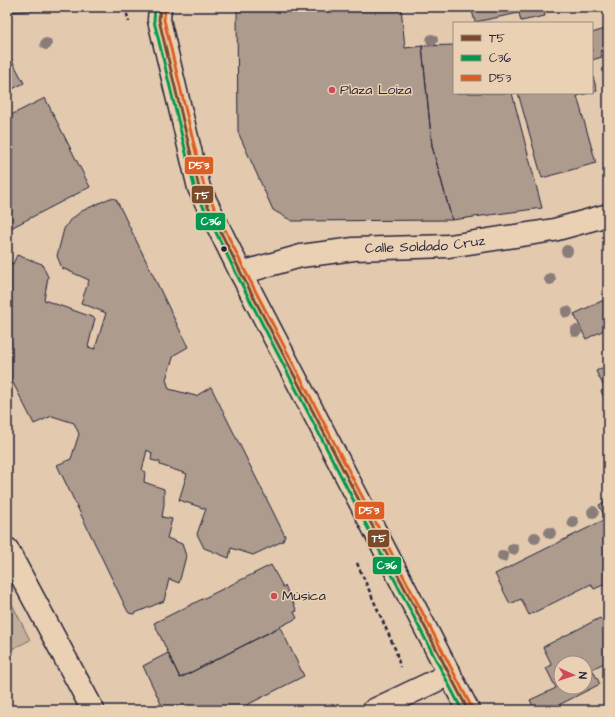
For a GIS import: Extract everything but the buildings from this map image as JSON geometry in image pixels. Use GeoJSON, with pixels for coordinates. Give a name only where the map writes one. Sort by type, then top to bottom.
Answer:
{"type":"FeatureCollection","features":[{"type":"Feature","properties":{"kind":"main road"},"geometry":{"type":"LineString","coordinates":[[160,7],[160,20],[199,188],[241,273],[468,710]]}},
{"type":"Feature","properties":{"kind":"main road","name":"Calle Soldado Cruz"},"geometry":{"type":"LineString","coordinates":[[241,273],[301,256],[354,249],[449,246],[554,230],[608,215]]}},
{"type":"Feature","properties":{"kind":"main road"},"geometry":{"type":"LineString","coordinates":[[7,549],[93,710]]}},
{"type":"Feature","properties":{"kind":"main road"},"geometry":{"type":"LineString","coordinates":[[374,710],[450,674]]}},
{"type":"Feature","properties":{"kind":"shaded area"},"geometry":{"type":"Polygon","coordinates":[[[7,594],[30,640],[8,651],[7,594]]]}},
{"type":"Feature","properties":{"kind":"transit line","name":"C36"},"geometry":{"type":"LineString","coordinates":[[155,7],[154,21],[195,190],[237,275],[462,710]]}},
{"type":"Feature","properties":{"kind":"transit line","name":"T5"},"geometry":{"type":"LineString","coordinates":[[160,7],[159,20],[199,188],[241,273],[468,710]]}},
{"type":"Feature","properties":{"kind":"transit line","name":"D53"},"geometry":{"type":"LineString","coordinates":[[165,7],[164,20],[204,186],[245,271],[472,708]]}},
{"type":"Feature","properties":{"kind":"place","name":"Plaza Loíza"},"geometry":{"type":"Point","coordinates":[332,90]}},
{"type":"Feature","properties":{"kind":"place","name":"Música"},"geometry":{"type":"Point","coordinates":[274,596]}}]}
